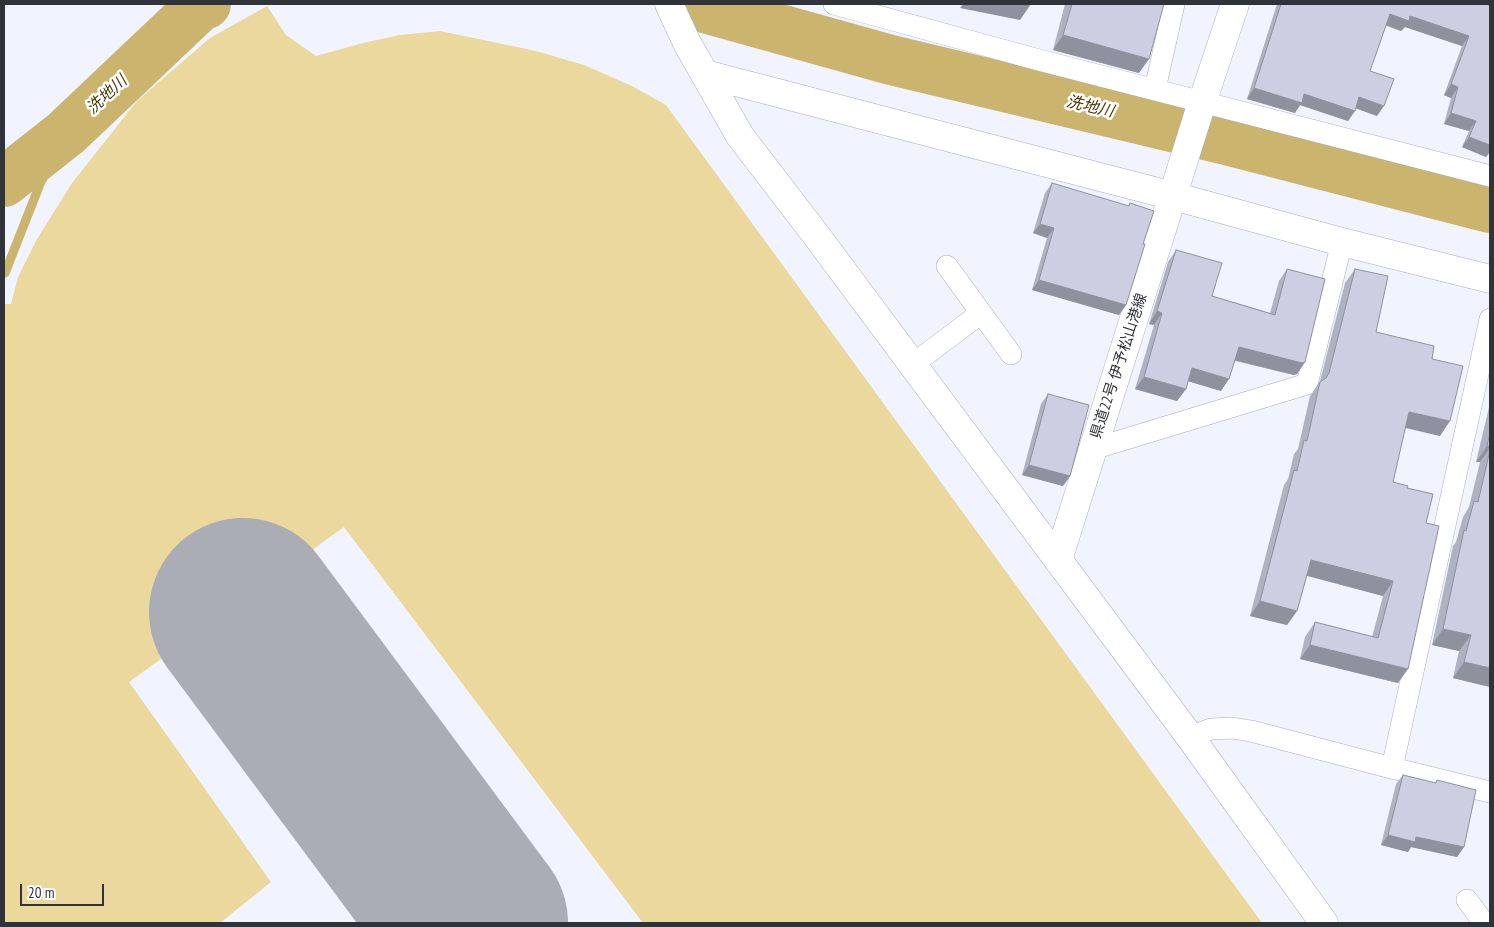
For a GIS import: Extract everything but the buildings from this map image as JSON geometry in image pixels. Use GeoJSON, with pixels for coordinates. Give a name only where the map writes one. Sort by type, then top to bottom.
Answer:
{"type":"FeatureCollection","features":[{"type":"Feature","properties":{"kind":"street"},"geometry":{"type":"LineString","coordinates":[[669,4],[687,43],[740,136],[1190,737],[1324,923]]}},
{"type":"Feature","properties":{"kind":"street"},"geometry":{"type":"LineString","coordinates":[[834,4],[1039,60],[1155,89],[1201,107],[1490,176]]}},
{"type":"Feature","properties":{"kind":"street"},"geometry":{"type":"LineString","coordinates":[[1155,89],[1174,4]]}},
{"type":"Feature","properties":{"kind":"street"},"geometry":{"type":"LineString","coordinates":[[1201,107],[1235,4]]}},
{"type":"Feature","properties":{"kind":"street"},"geometry":{"type":"LineString","coordinates":[[705,74],[1177,184],[1342,242],[1490,279]]}},
{"type":"Feature","properties":{"kind":"street","name":"県道22号 伊予松山港線"},"geometry":{"type":"LineString","coordinates":[[1058,560],[1201,107]]}},
{"type":"Feature","properties":{"kind":"street"},"geometry":{"type":"LineString","coordinates":[[1093,448],[1306,384],[1342,242]]}},
{"type":"Feature","properties":{"kind":"street"},"geometry":{"type":"LineString","coordinates":[[947,266],[1011,354]]}},
{"type":"Feature","properties":{"kind":"street"},"geometry":{"type":"LineString","coordinates":[[912,365],[980,313]]}},
{"type":"Feature","properties":{"kind":"street"},"geometry":{"type":"LineString","coordinates":[[1392,768],[1490,320]]}},
{"type":"Feature","properties":{"kind":"street"},"geometry":{"type":"LineString","coordinates":[[1190,737],[1210,729],[1232,728],[1251,731],[1490,792]]}},
{"type":"Feature","properties":{"kind":"street"},"geometry":{"type":"LineString","coordinates":[[1467,900],[1484,923]]}},
{"type":"Feature","properties":{"kind":"shaded area"},"geometry":{"type":"Polygon","coordinates":[[[267,6],[286,35],[316,56],[400,35],[440,31],[536,51],[584,65],[632,86],[666,105],[1262,923],[643,923],[344,527],[129,682],[271,882],[220,923],[4,923],[4,304],[11,304],[18,277],[37,239],[72,183],[137,101],[210,38],[267,6]]]}},
{"type":"Feature","properties":{"kind":"waterway","name":"洗地川"},"geometry":{"type":"LineString","coordinates":[[4,182],[66,133],[200,6],[206,4]]}},
{"type":"Feature","properties":{"kind":"waterway","name":"洗地川"},"geometry":{"type":"LineString","coordinates":[[690,4],[891,60],[1226,140],[1490,208]]}},
{"type":"Feature","properties":{"kind":"waterway"},"geometry":{"type":"LineString","coordinates":[[5,273],[40,184],[66,133]]}},
{"type":"Feature","properties":{"kind":"runway"},"geometry":{"type":"LineString","coordinates":[[243,612],[474,923]]}}]}
